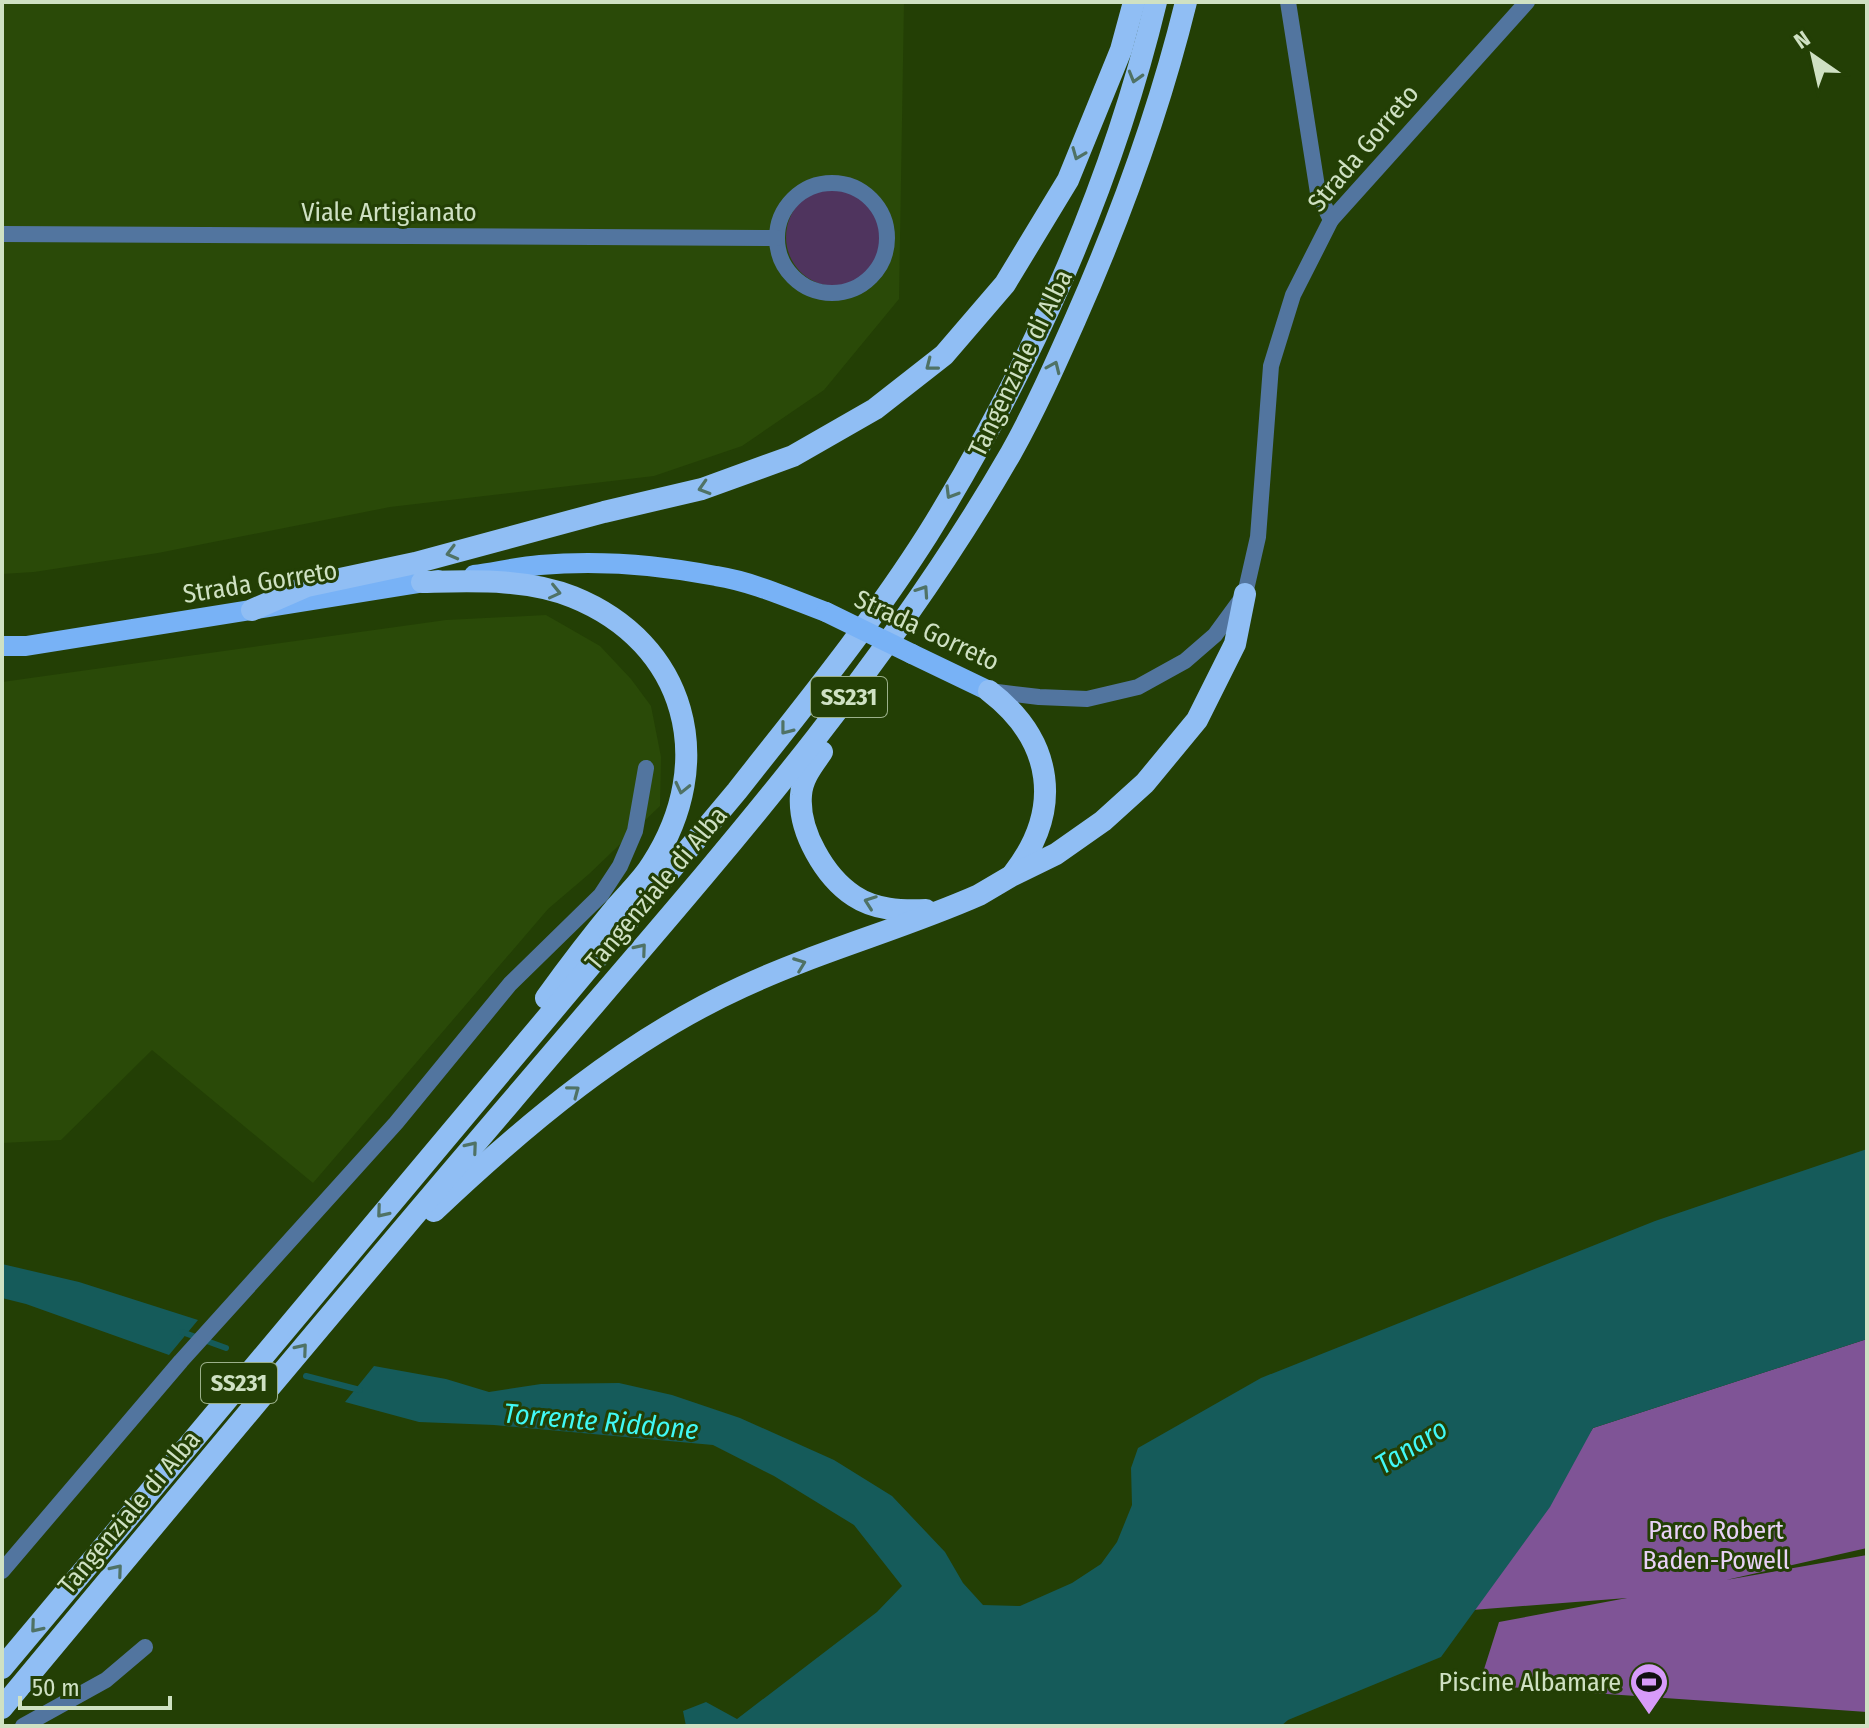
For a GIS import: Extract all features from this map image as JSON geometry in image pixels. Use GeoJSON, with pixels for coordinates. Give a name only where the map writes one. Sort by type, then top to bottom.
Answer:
{"type":"FeatureCollection","features":[{"type":"Feature","properties":{"kind":"highway"},"geometry":{"type":"LineString","coordinates":[[252,610],[307,586],[415,563],[702,489],[793,456],[875,409],[944,355],[1005,284],[1068,180],[1121,50],[1134,2]]}},
{"type":"Feature","properties":{"kind":"highway","name":"Tangenziale di Alba"},"geometry":{"type":"LineString","coordinates":[[6,1662],[737,791],[844,655],[927,535],[985,436],[1064,272],[1100,183],[1128,101],[1156,2]]}},
{"type":"Feature","properties":{"kind":"highway","name":"Tangenziale di Alba"},"geometry":{"type":"LineString","coordinates":[[2,1708],[349,1292],[750,821],[867,674],[948,554],[1011,452],[1049,379],[1127,195],[1155,116],[1186,2]]}},
{"type":"Feature","properties":{"kind":"highway"},"geometry":{"type":"LineString","coordinates":[[422,582],[496,581],[530,586],[571,595],[605,612],[640,639],[664,667],[680,703],[685,733],[685,776],[675,817],[652,863],[572,961],[469,1110]]}},
{"type":"Feature","properties":{"kind":"highway"},"geometry":{"type":"LineString","coordinates":[[349,1292],[540,1115],[651,1036],[743,986],[979,895],[1056,854],[1103,821],[1145,783],[1197,720],[1235,644],[1245,594]]}},
{"type":"Feature","properties":{"kind":"highway"},"geometry":{"type":"LineString","coordinates":[[867,674],[834,736],[807,772],[801,795],[804,824],[813,847],[826,866],[854,896],[898,911],[947,909]]}},
{"type":"Feature","properties":{"kind":"highway"},"geometry":{"type":"LineString","coordinates":[[989,691],[1004,702],[1032,740],[1042,763],[1047,788],[1045,812],[1038,834],[1029,854],[1013,875]]}},
{"type":"Feature","properties":{"kind":"main road","name":"Strada Gorreto"},"geometry":{"type":"LineString","coordinates":[[2,646],[26,646],[541,565],[609,564],[718,576],[773,592],[826,612],[989,691]]}},
{"type":"Feature","properties":{"kind":"main road","name":"Strada Gorreto"},"geometry":{"type":"LineString","coordinates":[[2,656],[26,646]]}},
{"type":"Feature","properties":{"kind":"street"},"geometry":{"type":"LineString","coordinates":[[1288,2],[1318,193],[1331,220]]}},
{"type":"Feature","properties":{"kind":"street","name":"Strada Gorreto"},"geometry":{"type":"LineString","coordinates":[[989,691],[1087,699],[1138,687],[1185,661],[1215,635],[1245,594],[1258,537],[1271,366],[1293,295],[1331,220],[1527,2]]}},
{"type":"Feature","properties":{"kind":"street"},"geometry":{"type":"LineString","coordinates":[[837,183],[854,188],[870,198],[883,221],[886,247],[880,265],[869,279],[854,289],[836,294],[818,292],[801,284],[784,264],[777,238],[780,220],[789,204],[802,192],[819,185],[837,183]]}},
{"type":"Feature","properties":{"kind":"street","name":"Viale Artigianato"},"geometry":{"type":"LineString","coordinates":[[2,234],[777,238]]}},
{"type":"Feature","properties":{"kind":"street"},"geometry":{"type":"LineString","coordinates":[[2,1571],[181,1361],[396,1123],[510,984],[601,895],[620,866],[635,831],[646,768]]}},
{"type":"Feature","properties":{"kind":"street"},"geometry":{"type":"LineString","coordinates":[[23,1726],[106,1680],[145,1647]]}},
{"type":"Feature","properties":{"kind":"shaded area"},"geometry":{"type":"Polygon","coordinates":[[[2,2],[904,2],[899,299],[824,390],[742,446],[654,476],[390,507],[158,553],[2,574],[2,2]]]}},
{"type":"Feature","properties":{"kind":"shaded area"},"geometry":{"type":"Polygon","coordinates":[[[835,188],[854,192],[869,203],[880,218],[884,237],[880,256],[869,271],[854,282],[835,286],[816,282],[801,271],[790,256],[786,237],[790,218],[801,203],[816,192],[835,188]]]}},
{"type":"Feature","properties":{"kind":"shaded area"},"geometry":{"type":"Polygon","coordinates":[[[546,615],[600,646],[651,706],[661,757],[660,806],[548,909],[313,1183],[152,1050],[61,1140],[2,1143],[2,682],[446,620],[546,615]]]}},
{"type":"Feature","properties":{"kind":"green space","name":"Parco Robert Baden-Powell"},"geometry":{"type":"Polygon","coordinates":[[[1867,1339],[1867,1548],[1726,1580],[1867,1555],[1867,1712],[1479,1685],[1499,1622],[1627,1598],[1472,1610],[1593,1428],[1867,1339]]]}},
{"type":"Feature","properties":{"kind":"water","name":"Tanaro"},"geometry":{"type":"Polygon","coordinates":[[[1867,1149],[1867,1339],[1593,1428],[1550,1507],[1441,1657],[1288,1720],[1281,1726],[686,1726],[683,1711],[706,1702],[737,1719],[877,1612],[902,1586],[854,1525],[774,1476],[713,1445],[494,1425],[419,1422],[345,1402],[374,1366],[446,1379],[489,1392],[541,1384],[619,1383],[672,1395],[740,1418],[834,1460],[892,1496],[945,1552],[963,1583],[983,1605],[1020,1606],[1072,1583],[1101,1564],[1117,1542],[1132,1505],[1131,1468],[1138,1448],[1261,1378],[1655,1221],[1867,1149]]]}},
{"type":"Feature","properties":{"kind":"water"},"geometry":{"type":"Polygon","coordinates":[[[2,1264],[79,1282],[198,1320],[169,1355],[2,1298],[2,1264]]]}},
{"type":"Feature","properties":{"kind":"waterway","name":"Torrente Riddone"},"geometry":{"type":"LineString","coordinates":[[182,1332],[226,1348]]}},
{"type":"Feature","properties":{"kind":"waterway","name":"Torrente Riddone"},"geometry":{"type":"LineString","coordinates":[[306,1376],[360,1390]]}},
{"type":"Feature","properties":{"kind":"place","name":"Piscine Albamare"},"geometry":{"type":"Point","coordinates":[1649,1716]}}]}
